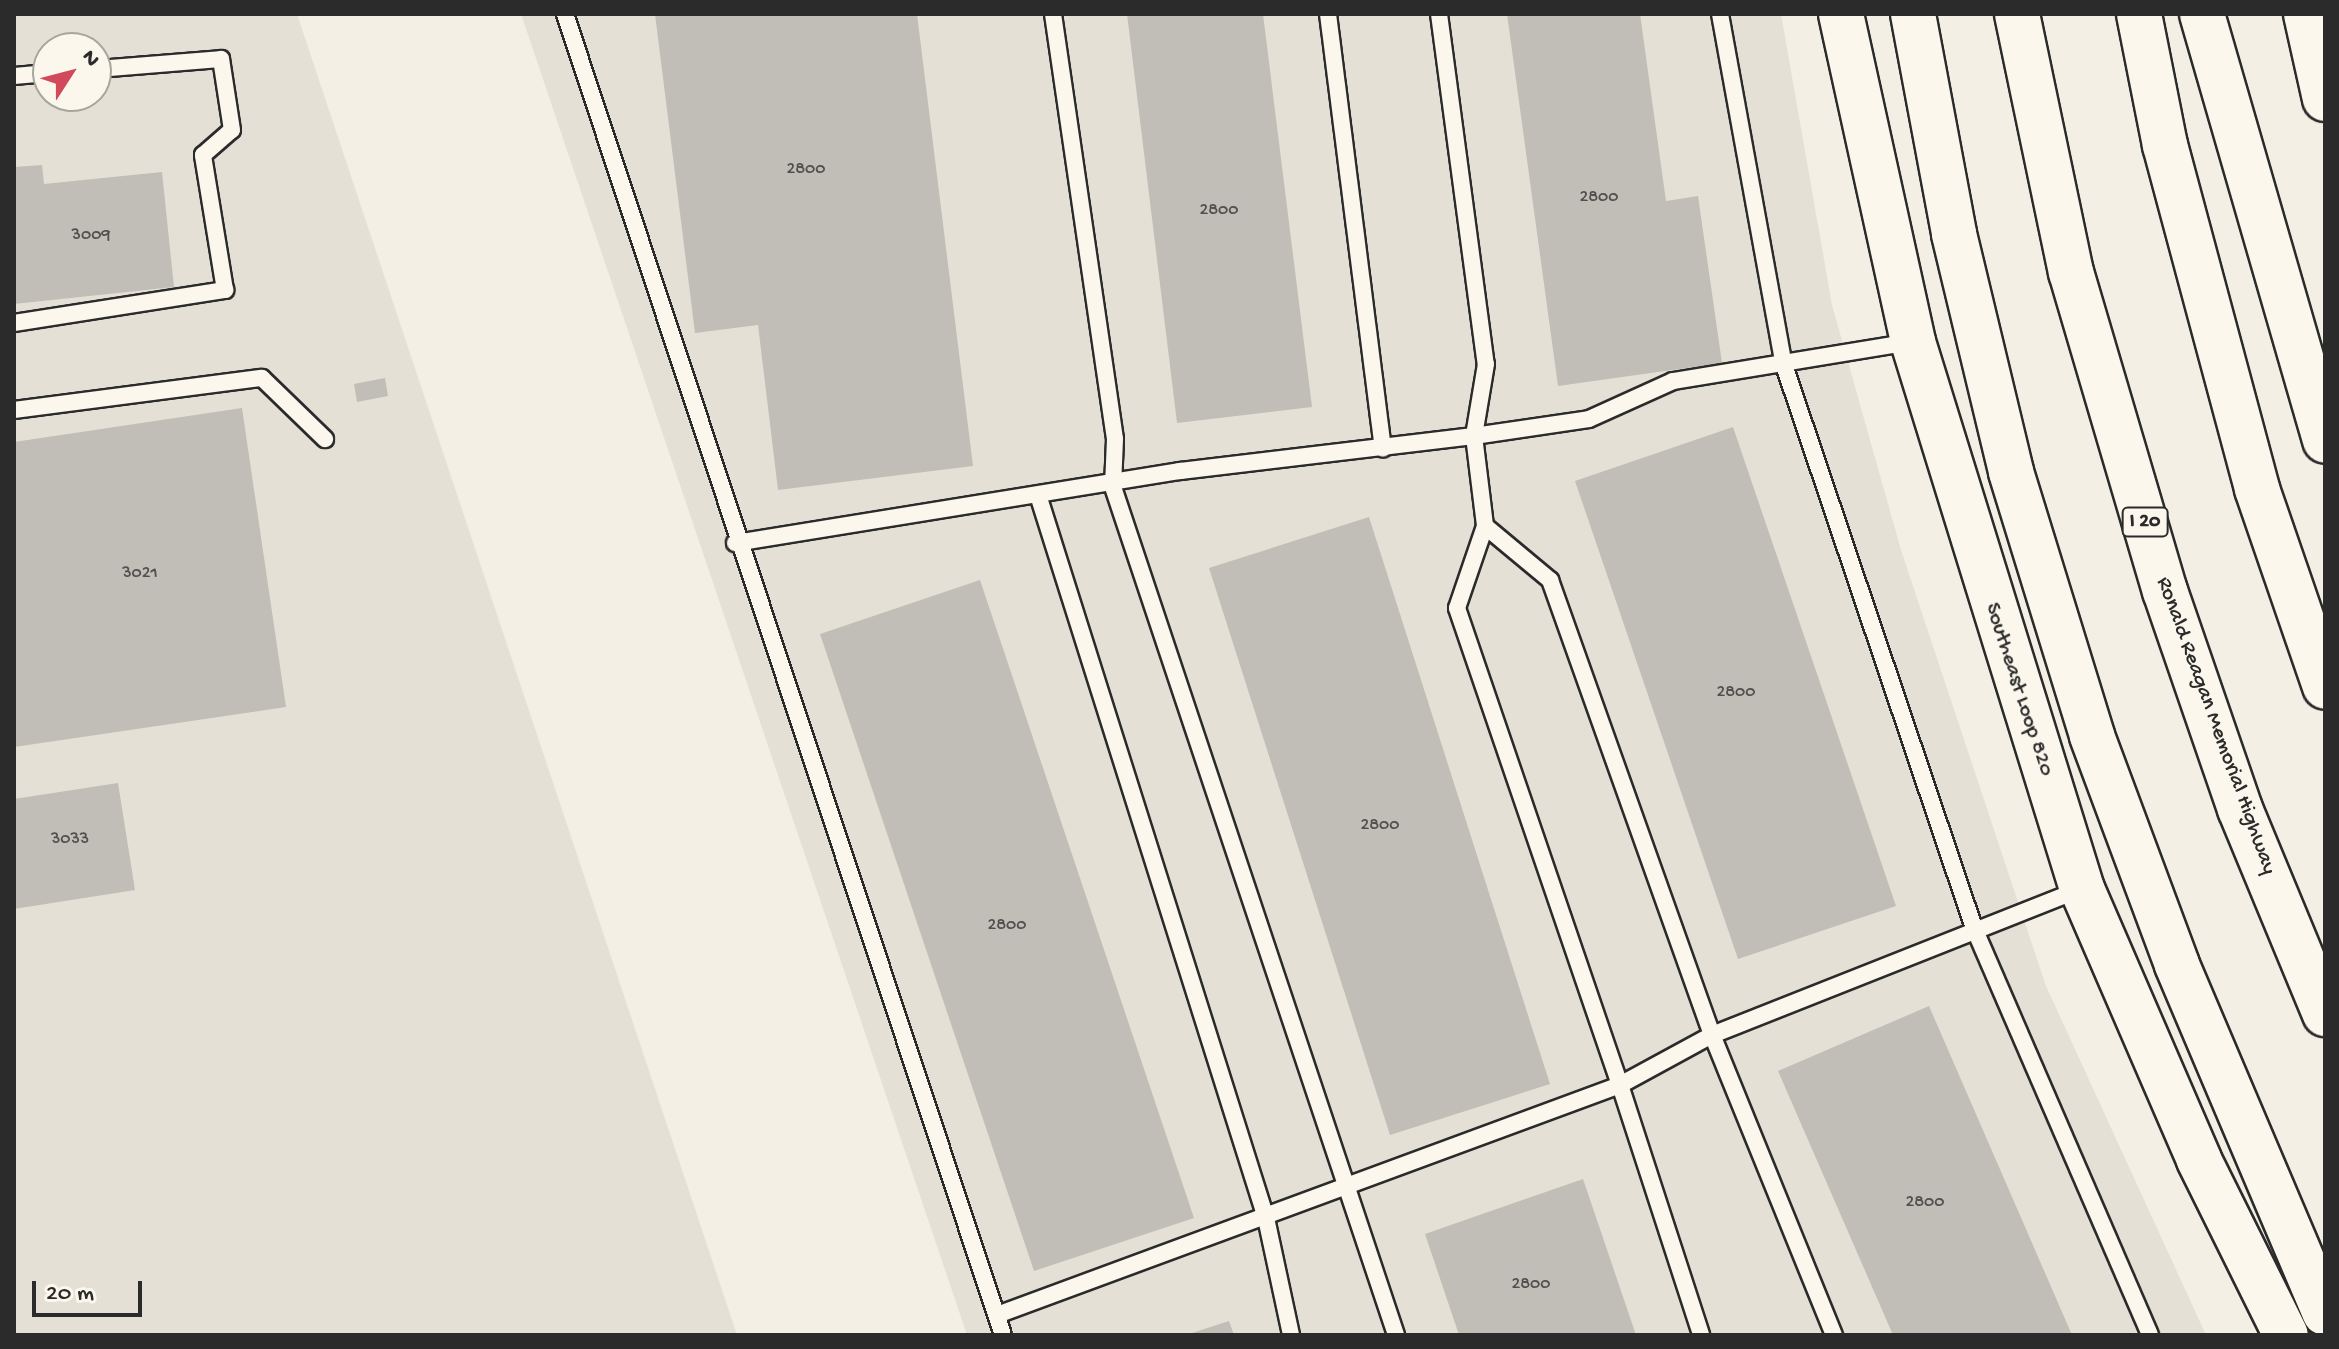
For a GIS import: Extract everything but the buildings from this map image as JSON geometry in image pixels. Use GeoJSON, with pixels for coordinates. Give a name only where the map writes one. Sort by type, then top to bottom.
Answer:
{"type":"FeatureCollection","features":[{"type":"Feature","properties":{"kind":"main road","name":"Southeast Loop 820"},"geometry":{"type":"LineString","coordinates":[[1841,14],[1913,342],[2082,889],[2199,1160],[2286,1335]]}},
{"type":"Feature","properties":{"kind":"main road"},"geometry":{"type":"LineString","coordinates":[[1913,14],[1954,234],[2011,472],[2092,736],[2177,965],[2325,1313]]}},
{"type":"Feature","properties":{"kind":"main road","name":"Ronald Reagan Memorial Highway"},"geometry":{"type":"LineString","coordinates":[[2017,14],[2071,272],[2165,591],[2240,809],[2325,1014]]}},
{"type":"Feature","properties":{"kind":"main road"},"geometry":{"type":"LineString","coordinates":[[2139,14],[2165,145],[2257,489],[2325,687]]}},
{"type":"Feature","properties":{"kind":"main road"},"geometry":{"type":"LineString","coordinates":[[2202,14],[2325,441]]}},
{"type":"Feature","properties":{"kind":"main road"},"geometry":{"type":"LineString","coordinates":[[2315,34],[2325,99]]}},
{"type":"Feature","properties":{"kind":"lane"},"geometry":{"type":"LineString","coordinates":[[565,14],[735,543],[1003,1335]]}},
{"type":"Feature","properties":{"kind":"lane"},"geometry":{"type":"LineString","coordinates":[[1053,14],[1115,439],[1113,487],[1396,1335]]}},
{"type":"Feature","properties":{"kind":"lane"},"geometry":{"type":"LineString","coordinates":[[1328,14],[1383,449]]}},
{"type":"Feature","properties":{"kind":"lane"},"geometry":{"type":"LineString","coordinates":[[1439,14],[1486,364],[1474,436],[1485,526],[1457,608],[1620,1085],[1701,1335]]}},
{"type":"Feature","properties":{"kind":"lane"},"geometry":{"type":"LineString","coordinates":[[1720,14],[1784,365],[1974,928],[2150,1335]]}},
{"type":"Feature","properties":{"kind":"lane"},"geometry":{"type":"LineString","coordinates":[[14,323],[225,290],[203,155],[232,130],[221,59],[112,68]]}},
{"type":"Feature","properties":{"kind":"lane"},"geometry":{"type":"LineString","coordinates":[[735,543],[1113,487],[1180,471],[1383,449],[1589,419],[1673,381],[1913,342]]}},
{"type":"Feature","properties":{"kind":"lane"},"geometry":{"type":"LineString","coordinates":[[14,410],[262,378],[325,439]]}},
{"type":"Feature","properties":{"kind":"lane"},"geometry":{"type":"LineString","coordinates":[[1039,498],[1266,1218],[1291,1335]]}},
{"type":"Feature","properties":{"kind":"lane"},"geometry":{"type":"LineString","coordinates":[[1485,526],[1550,580],[1712,1035],[1834,1335]]}},
{"type":"Feature","properties":{"kind":"lane"},"geometry":{"type":"LineString","coordinates":[[997,1315],[1347,1189],[1620,1085],[1712,1035],[1974,928],[2082,889]]}},
{"type":"Feature","properties":{"kind":"shaded area"},"geometry":{"type":"Polygon","coordinates":[[[14,14],[297,14],[737,1335],[14,1335],[14,14]]]}},
{"type":"Feature","properties":{"kind":"shaded area"},"geometry":{"type":"Polygon","coordinates":[[[521,14],[1781,14],[1832,305],[1901,550],[2046,986],[2206,1335],[967,1335],[521,14]]]}}]}
